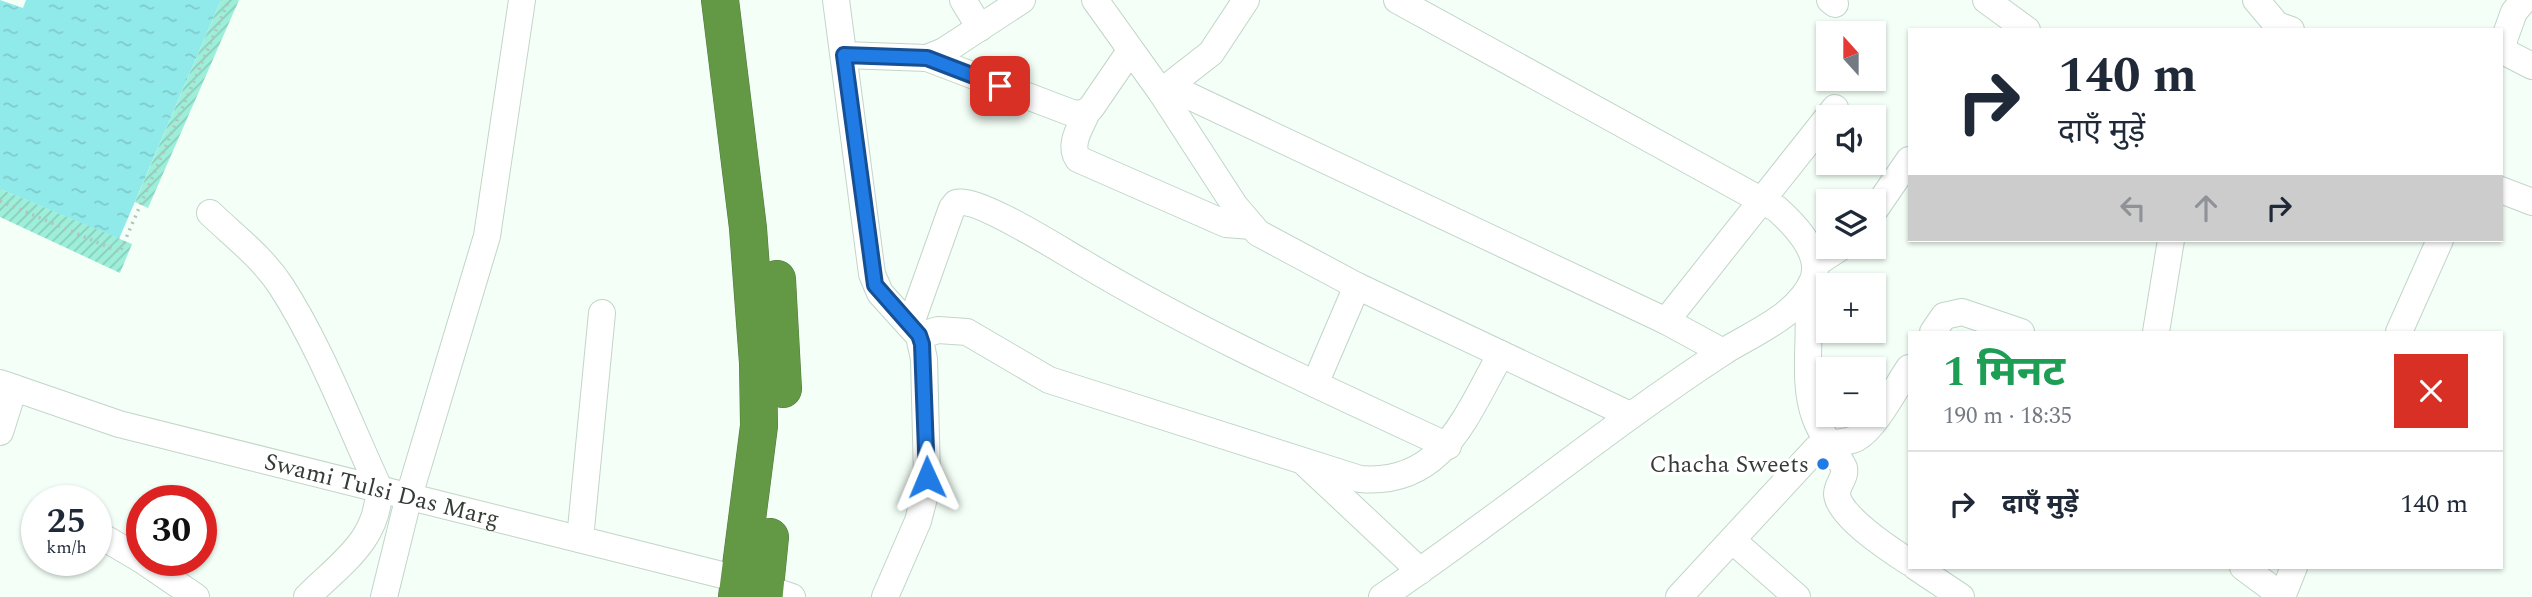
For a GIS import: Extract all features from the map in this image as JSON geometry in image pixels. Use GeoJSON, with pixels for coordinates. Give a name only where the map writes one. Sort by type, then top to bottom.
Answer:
{"type":"FeatureCollection","features":[{"type":"Feature","properties":{"kind":"highway"},"geometry":{"type":"LineString","coordinates":[[720,0],[748,228],[758,363],[760,592]]}},
{"type":"Feature","properties":{"kind":"highway"},"geometry":{"type":"LineString","coordinates":[[742,0],[782,335],[781,450],[760,592]]}},
{"type":"Feature","properties":{"kind":"street"},"geometry":{"type":"LineString","coordinates":[[384,597],[410,496],[487,236],[522,0]]}},
{"type":"Feature","properties":{"kind":"street"},"geometry":{"type":"LineString","coordinates":[[836,0],[872,274],[880,293],[915,330],[924,359],[927,477],[918,521],[885,597]]}},
{"type":"Feature","properties":{"kind":"street"},"geometry":{"type":"LineString","coordinates":[[963,0],[980,28]]}},
{"type":"Feature","properties":{"kind":"street"},"geometry":{"type":"LineString","coordinates":[[927,58],[1022,0]]}},
{"type":"Feature","properties":{"kind":"street"},"geometry":{"type":"LineString","coordinates":[[1095,0],[1130,51],[1165,89],[1235,206],[1252,226],[1357,286],[1630,415]]}},
{"type":"Feature","properties":{"kind":"street"},"geometry":{"type":"LineString","coordinates":[[1391,594],[1630,415],[1784,314],[1807,292],[1814,277],[1815,264],[1793,223],[1763,199],[1397,0]]}},
{"type":"Feature","properties":{"kind":"street"},"geometry":{"type":"LineString","coordinates":[[1986,0],[2012,19]]}},
{"type":"Feature","properties":{"kind":"street"},"geometry":{"type":"LineString","coordinates":[[2256,0],[2281,21]]}},
{"type":"Feature","properties":{"kind":"street"},"geometry":{"type":"LineString","coordinates":[[2503,43],[2514,12],[2524,0]]}},
{"type":"Feature","properties":{"kind":"street"},"geometry":{"type":"LineString","coordinates":[[1165,89],[1211,53],[1243,1]]}},
{"type":"Feature","properties":{"kind":"street"},"geometry":{"type":"LineString","coordinates":[[2503,50],[2532,66]]}},
{"type":"Feature","properties":{"kind":"street"},"geometry":{"type":"LineString","coordinates":[[1130,51],[1087,112],[1073,149],[1078,159],[1226,224],[1252,226]]}},
{"type":"Feature","properties":{"kind":"street"},"geometry":{"type":"LineString","coordinates":[[844,55],[927,58],[1072,113],[1087,112]]}},
{"type":"Feature","properties":{"kind":"street"},"geometry":{"type":"LineString","coordinates":[[1165,89],[1666,321],[1724,352]]}},
{"type":"Feature","properties":{"kind":"street"},"geometry":{"type":"LineString","coordinates":[[1666,321],[1816,132]]}},
{"type":"Feature","properties":{"kind":"street"},"geometry":{"type":"LineString","coordinates":[[1886,194],[1908,161]]}},
{"type":"Feature","properties":{"kind":"street"},"geometry":{"type":"LineString","coordinates":[[2503,191],[2532,202]]}},
{"type":"Feature","properties":{"kind":"street"},"geometry":{"type":"LineString","coordinates":[[915,330],[952,208],[956,203],[968,202],[1017,224],[1144,300],[1244,353],[1448,446]]}},
{"type":"Feature","properties":{"kind":"street"},"geometry":{"type":"LineString","coordinates":[[210,213],[254,253],[280,285],[306,332],[379,488],[379,510],[363,542],[307,597]]}},
{"type":"Feature","properties":{"kind":"street"},"geometry":{"type":"LineString","coordinates":[[2156,331],[2171,242]]}},
{"type":"Feature","properties":{"kind":"street"},"geometry":{"type":"LineString","coordinates":[[2399,331],[2439,242]]}},
{"type":"Feature","properties":{"kind":"street"},"geometry":{"type":"LineString","coordinates":[[1815,264],[1823,259]]}},
{"type":"Feature","properties":{"kind":"street"},"geometry":{"type":"LineString","coordinates":[[1315,384],[1357,286]]}},
{"type":"Feature","properties":{"kind":"street"},"geometry":{"type":"LineString","coordinates":[[1807,292],[1811,317],[1810,399],[1826,443],[1844,468],[1837,495],[1840,503],[1875,539],[1908,561]]}},
{"type":"Feature","properties":{"kind":"street"},"geometry":{"type":"LineString","coordinates":[[1934,331],[1944,316],[1962,312],[2018,331]]}},
{"type":"Feature","properties":{"kind":"street"},"geometry":{"type":"LineString","coordinates":[[580,539],[602,313]]}},
{"type":"Feature","properties":{"kind":"street"},"geometry":{"type":"LineString","coordinates":[[915,330],[967,332],[1049,380],[1360,479],[1384,481],[1410,474],[1432,461],[1448,446],[1501,355]]}},
{"type":"Feature","properties":{"kind":"street"},"geometry":{"type":"LineString","coordinates":[[1679,597],[1816,449],[1826,443],[1845,443],[1865,432],[1908,369]]}},
{"type":"Feature","properties":{"kind":"street"},"geometry":{"type":"LineString","coordinates":[[0,432],[7,386]]}},
{"type":"Feature","properties":{"kind":"street","name":"Swami Tulsi Das Marg"},"geometry":{"type":"LineString","coordinates":[[7,386],[119,424],[580,539],[760,592]]}},
{"type":"Feature","properties":{"kind":"street"},"geometry":{"type":"LineString","coordinates":[[1301,459],[1420,571]]}},
{"type":"Feature","properties":{"kind":"street"},"geometry":{"type":"LineString","coordinates":[[1732,540],[1797,597]]}},
{"type":"Feature","properties":{"kind":"street"},"geometry":{"type":"LineString","coordinates":[[1919,569],[1961,597]]}},
{"type":"Feature","properties":{"kind":"street"},"geometry":{"type":"LineString","coordinates":[[2246,569],[2282,596],[2293,569]]}},
{"type":"Feature","properties":{"kind":"street"},"geometry":{"type":"LineString","coordinates":[[165,576],[196,597]]}},
{"type":"Feature","properties":{"kind":"path"},"geometry":{"type":"LineString","coordinates":[[0,201],[120,252],[229,0]]}},
{"type":"Feature","properties":{"kind":"water"},"geometry":{"type":"Polygon","coordinates":[[[0,0],[23,8],[26,0],[221,0],[119,239],[0,189],[0,0]]]}},
{"type":"Feature","properties":{"kind":"building"},"geometry":{"type":"Polygon","coordinates":[[[221,0],[239,0],[148,208],[135,202],[221,0]]]}},
{"type":"Feature","properties":{"kind":"building"},"geometry":{"type":"Polygon","coordinates":[[[0,189],[132,244],[120,273],[0,217],[0,189]]]}},
{"type":"Feature","properties":{"kind":"place","name":"Chacha Sweets"},"geometry":{"type":"Point","coordinates":[1823,464]}},
{"type":"Feature","properties":{"kind":"route"},"geometry":{"type":"LineString","coordinates":[[927,477],[922,344],[919,335],[880,293],[872,274],[844,55],[916,60],[927,58],[1000,86]]}}]}
